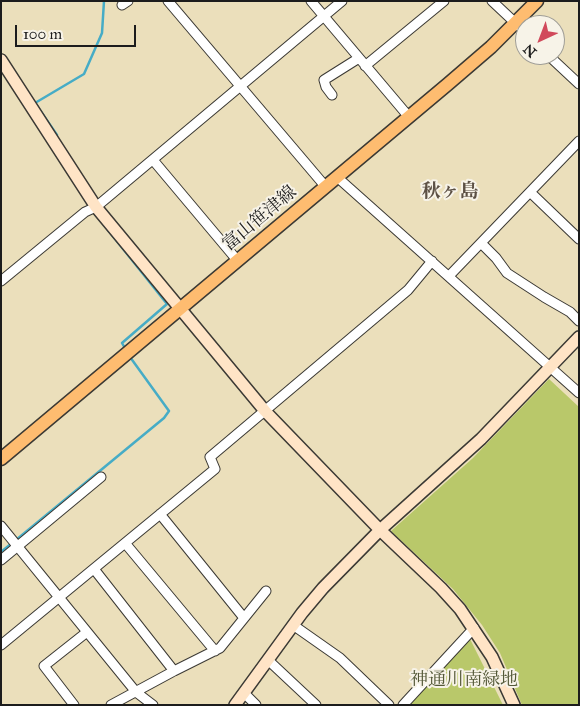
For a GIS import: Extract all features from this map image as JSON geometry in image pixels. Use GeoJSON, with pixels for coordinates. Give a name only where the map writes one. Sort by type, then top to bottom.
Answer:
{"type":"FeatureCollection","features":[{"type":"Feature","properties":{"kind":"main road","name":"富山笹津線"},"geometry":{"type":"LineString","coordinates":[[523,15],[537,1]]}},
{"type":"Feature","properties":{"kind":"main road","name":"富山笹津線"},"geometry":{"type":"LineString","coordinates":[[1,459],[409,117],[491,47],[515,23]]}},
{"type":"Feature","properties":{"kind":"street"},"geometry":{"type":"LineString","coordinates":[[168,1],[325,186]]}},
{"type":"Feature","properties":{"kind":"street"},"geometry":{"type":"LineString","coordinates":[[311,1],[409,117]]}},
{"type":"Feature","properties":{"kind":"street"},"geometry":{"type":"LineString","coordinates":[[1,281],[85,212],[96,207],[342,1]]}},
{"type":"Feature","properties":{"kind":"street"},"geometry":{"type":"LineString","coordinates":[[366,66],[444,1]]}},
{"type":"Feature","properties":{"kind":"street"},"geometry":{"type":"LineString","coordinates":[[492,1],[515,23]]}},
{"type":"Feature","properties":{"kind":"street"},"geometry":{"type":"LineString","coordinates":[[332,95],[326,87],[324,80],[359,58]]}},
{"type":"Feature","properties":{"kind":"street"},"geometry":{"type":"LineString","coordinates":[[1,60],[96,207],[265,411],[380,530],[442,588],[474,628],[492,658],[514,705]]}},
{"type":"Feature","properties":{"kind":"street"},"geometry":{"type":"LineString","coordinates":[[559,65],[579,84]]}},
{"type":"Feature","properties":{"kind":"street"},"geometry":{"type":"LineString","coordinates":[[448,276],[579,141]]}},
{"type":"Feature","properties":{"kind":"street"},"geometry":{"type":"LineString","coordinates":[[153,160],[237,260]]}},
{"type":"Feature","properties":{"kind":"street"},"geometry":{"type":"LineString","coordinates":[[338,177],[579,393]]}},
{"type":"Feature","properties":{"kind":"street"},"geometry":{"type":"LineString","coordinates":[[530,192],[578,238]]}},
{"type":"Feature","properties":{"kind":"street"},"geometry":{"type":"LineString","coordinates":[[481,243],[496,258],[507,273],[570,312],[579,321]]}},
{"type":"Feature","properties":{"kind":"street"},"geometry":{"type":"LineString","coordinates":[[1,645],[214,469],[210,457],[408,290],[432,261]]}},
{"type":"Feature","properties":{"kind":"street"},"geometry":{"type":"LineString","coordinates":[[236,705],[293,625],[323,588],[380,530],[462,457],[579,337]]}},
{"type":"Feature","properties":{"kind":"street"},"geometry":{"type":"LineString","coordinates":[[1,560],[101,477]]}},
{"type":"Feature","properties":{"kind":"street"},"geometry":{"type":"LineString","coordinates":[[160,514],[244,618]]}},
{"type":"Feature","properties":{"kind":"street"},"geometry":{"type":"LineString","coordinates":[[1,526],[136,692],[153,705]]}},
{"type":"Feature","properties":{"kind":"street"},"geometry":{"type":"LineString","coordinates":[[125,543],[215,651]]}},
{"type":"Feature","properties":{"kind":"street"},"geometry":{"type":"LineString","coordinates":[[94,569],[174,670]]}},
{"type":"Feature","properties":{"kind":"street"},"geometry":{"type":"LineString","coordinates":[[112,705],[174,670],[220,648],[266,591]]}},
{"type":"Feature","properties":{"kind":"street"},"geometry":{"type":"LineString","coordinates":[[293,625],[340,658],[389,705]]}},
{"type":"Feature","properties":{"kind":"street"},"geometry":{"type":"LineString","coordinates":[[403,705],[474,628]]}},
{"type":"Feature","properties":{"kind":"street"},"geometry":{"type":"LineString","coordinates":[[74,705],[44,666],[87,632]]}},
{"type":"Feature","properties":{"kind":"street"},"geometry":{"type":"LineString","coordinates":[[268,660],[316,705]]}},
{"type":"Feature","properties":{"kind":"street"},"geometry":{"type":"LineString","coordinates":[[244,693],[256,705]]}},
{"type":"Feature","properties":{"kind":"green space"},"geometry":{"type":"Polygon","coordinates":[[[549,379],[579,407],[579,705],[522,705],[500,653],[482,625],[453,589],[391,531],[473,458],[549,379]]]}},
{"type":"Feature","properties":{"kind":"green space","name":"神通川南緑地"},"geometry":{"type":"Polygon","coordinates":[[[470,639],[503,705],[408,705],[470,639]]]}},
{"type":"Feature","properties":{"kind":"waterway"},"geometry":{"type":"LineString","coordinates":[[56,139],[57,135],[35,103],[84,74],[102,33],[104,1]]}},
{"type":"Feature","properties":{"kind":"waterway"},"geometry":{"type":"LineString","coordinates":[[108,230],[167,304],[122,343],[126,350]]}},
{"type":"Feature","properties":{"kind":"waterway"},"geometry":{"type":"LineString","coordinates":[[16,540],[164,418],[169,411],[130,357]]}},
{"type":"Feature","properties":{"kind":"waterway"},"geometry":{"type":"LineString","coordinates":[[1,552],[12,543]]}},
{"type":"Feature","properties":{"kind":"district","name":"秋ヶ島"},"geometry":{"type":"Point","coordinates":[450,192]}}]}
